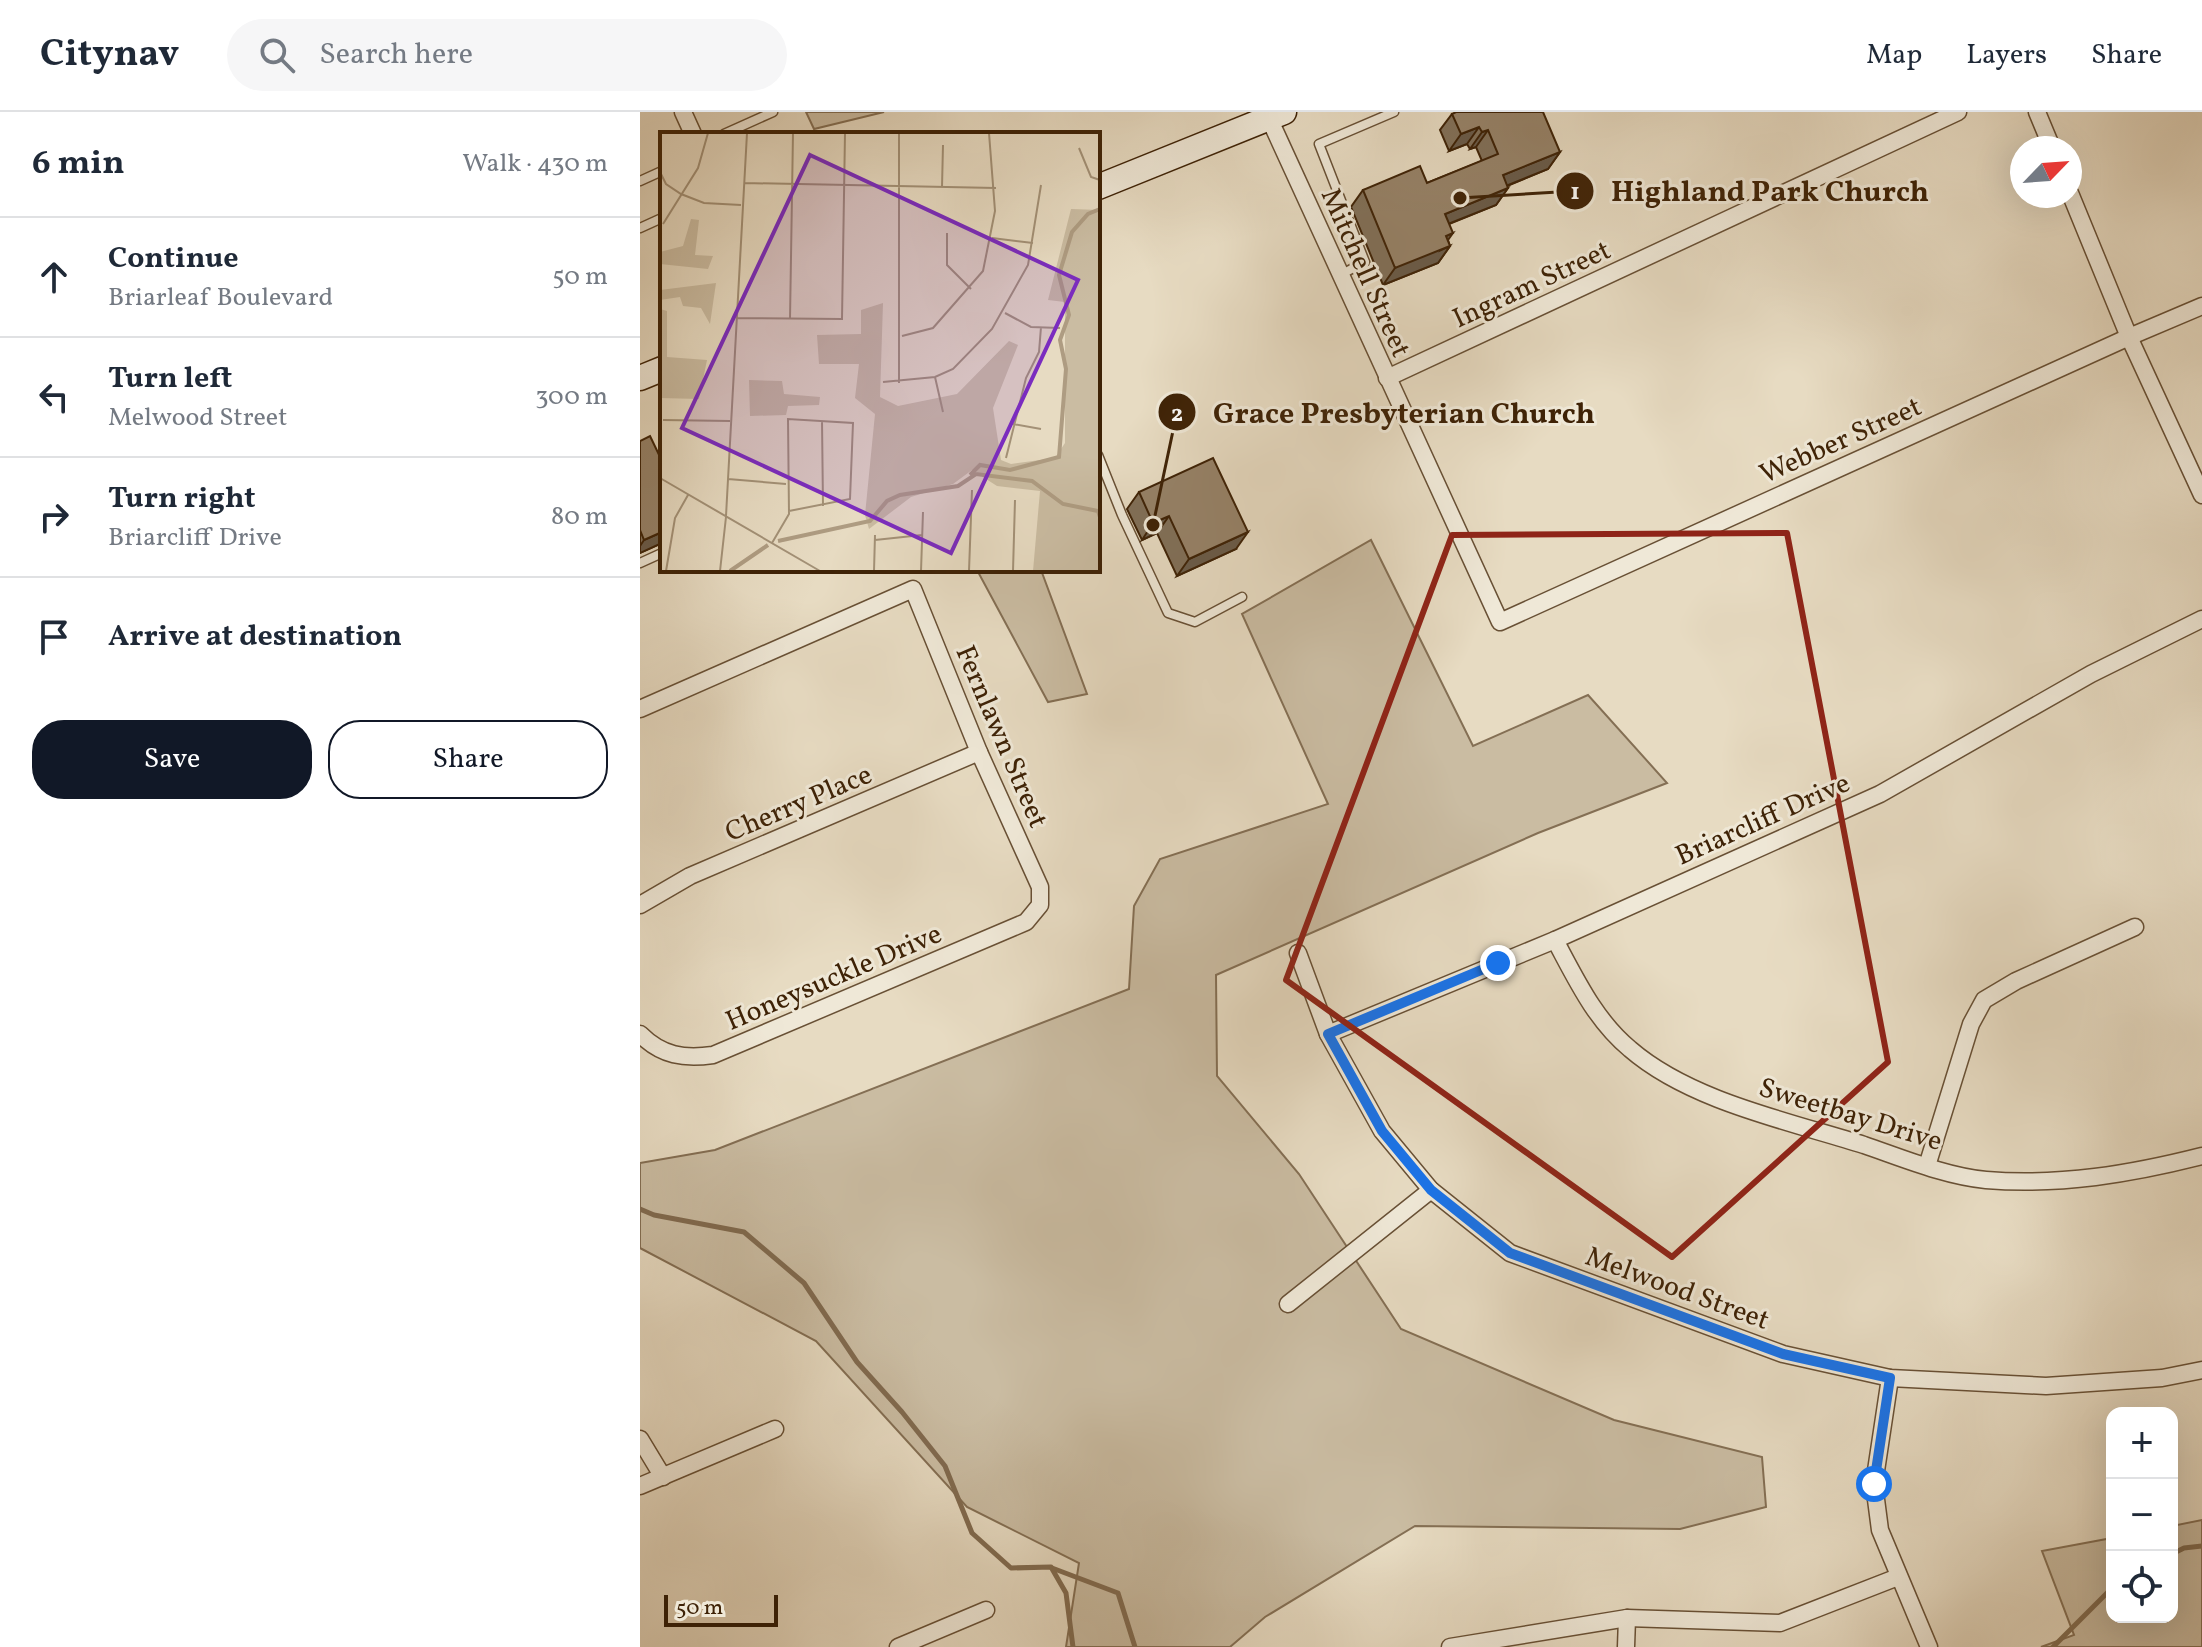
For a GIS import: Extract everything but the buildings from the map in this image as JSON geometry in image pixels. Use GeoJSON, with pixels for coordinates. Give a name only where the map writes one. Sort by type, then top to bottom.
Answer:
{"type":"FeatureCollection","features":[{"type":"Feature","properties":{"kind":"main road"},"geometry":{"type":"LineString","coordinates":[[1100,186],[1276,115]]}},
{"type":"Feature","properties":{"kind":"main road"},"geometry":{"type":"LineString","coordinates":[[640,378],[660,370]]}},
{"type":"Feature","properties":{"kind":"street"},"geometry":{"type":"LineString","coordinates":[[683,112],[692,132]]}},
{"type":"Feature","properties":{"kind":"street","name":"Ingram Street"},"geometry":{"type":"LineString","coordinates":[[1387,378],[1958,112]]}},
{"type":"Feature","properties":{"kind":"street"},"geometry":{"type":"LineString","coordinates":[[2037,112],[2047,136]]}},
{"type":"Feature","properties":{"kind":"street","name":"Mitchell Street"},"geometry":{"type":"LineString","coordinates":[[1276,115],[1340,275],[1500,622]]}},
{"type":"Feature","properties":{"kind":"street"},"geometry":{"type":"LineString","coordinates":[[2076,208],[2129,337],[2202,495]]}},
{"type":"Feature","properties":{"kind":"street","name":"Webber Street"},"geometry":{"type":"LineString","coordinates":[[1500,622],[2202,306]]}},
{"type":"Feature","properties":{"kind":"street","name":"Fernlawn Street"},"geometry":{"type":"LineString","coordinates":[[640,709],[913,589],[979,752],[1040,887],[1040,905]]}},
{"type":"Feature","properties":{"kind":"street","name":"Briarcliff Drive"},"geometry":{"type":"LineString","coordinates":[[1328,1034],[1555,940],[1880,794],[2091,674],[2202,619]]}},
{"type":"Feature","properties":{"kind":"street","name":"Cherry Place"},"geometry":{"type":"LineString","coordinates":[[640,905],[690,876],[979,752]]}},
{"type":"Feature","properties":{"kind":"street","name":"Honeysuckle Drive"},"geometry":{"type":"LineString","coordinates":[[640,1034],[650,1044],[670,1055],[691,1058],[713,1055],[1026,922],[1040,905]]}},
{"type":"Feature","properties":{"kind":"street"},"geometry":{"type":"LineString","coordinates":[[1927,1166],[1971,1024],[1984,1000],[2016,981],[2135,927]]}},
{"type":"Feature","properties":{"kind":"street","name":"Sweetbay Drive"},"geometry":{"type":"LineString","coordinates":[[1555,940],[1597,1016],[1627,1048],[1660,1073],[1714,1097],[1927,1166],[1983,1180],[2072,1180],[2143,1171],[2202,1156]]}},
{"type":"Feature","properties":{"kind":"street","name":"Melwood Street"},"geometry":{"type":"LineString","coordinates":[[1298,953],[1328,1034],[1382,1131],[1431,1190],[1510,1253],[1783,1354],[1890,1378],[2046,1386],[2162,1378],[2202,1370]]}},
{"type":"Feature","properties":{"kind":"street"},"geometry":{"type":"LineString","coordinates":[[1288,1304],[1431,1190]]}},
{"type":"Feature","properties":{"kind":"street"},"geometry":{"type":"LineString","coordinates":[[1890,1378],[1874,1484],[1880,1530],[1929,1647]]}},
{"type":"Feature","properties":{"kind":"street"},"geometry":{"type":"LineString","coordinates":[[640,1486],[775,1429]]}},
{"type":"Feature","properties":{"kind":"street"},"geometry":{"type":"LineString","coordinates":[[640,1439],[663,1477]]}},
{"type":"Feature","properties":{"kind":"street"},"geometry":{"type":"LineString","coordinates":[[1450,1647],[1627,1618],[1780,1623],[1898,1577]]}},
{"type":"Feature","properties":{"kind":"street"},"geometry":{"type":"LineString","coordinates":[[898,1647],[986,1610]]}},
{"type":"Feature","properties":{"kind":"street"},"geometry":{"type":"LineString","coordinates":[[1626,1647],[1627,1618]]}},
{"type":"Feature","properties":{"kind":"lane"},"geometry":{"type":"LineString","coordinates":[[728,132],[773,112]]}},
{"type":"Feature","properties":{"kind":"lane"},"geometry":{"type":"LineString","coordinates":[[1340,275],[1365,262],[1319,144],[1394,112]]}},
{"type":"Feature","properties":{"kind":"lane"},"geometry":{"type":"LineString","coordinates":[[640,181],[660,172]]}},
{"type":"Feature","properties":{"kind":"lane"},"geometry":{"type":"LineString","coordinates":[[640,228],[660,219]]}},
{"type":"Feature","properties":{"kind":"lane"},"geometry":{"type":"LineString","coordinates":[[1100,460],[1168,613],[1195,622],[1242,597]]}},
{"type":"Feature","properties":{"kind":"lane"},"geometry":{"type":"LineString","coordinates":[[640,563],[660,554]]}},
{"type":"Feature","properties":{"kind":"highlighted area"},"geometry":{"type":"Polygon","coordinates":[[[1787,533],[1888,1062],[1672,1257],[1286,980],[1452,535],[1787,533]]]}},
{"type":"Feature","properties":{"kind":"shaded area"},"geometry":{"type":"Polygon","coordinates":[[[806,112],[884,112],[814,129],[806,112]]]}},
{"type":"Feature","properties":{"kind":"shaded area"},"geometry":{"type":"Polygon","coordinates":[[[1371,540],[1473,746],[1588,695],[1667,783],[1538,833],[1216,975],[1217,1076],[1299,1174],[1401,1329],[1614,1420],[1762,1457],[1766,1507],[1680,1529],[1415,1526],[1265,1617],[1230,1647],[1066,1647],[1079,1563],[967,1507],[816,1341],[640,1248],[640,1163],[715,1150],[1129,989],[1134,906],[1160,859],[1328,804],[1242,614],[1371,540]]]}},
{"type":"Feature","properties":{"kind":"shaded area"},"geometry":{"type":"Polygon","coordinates":[[[978,572],[1042,572],[1087,694],[1048,702],[978,572]]]}},
{"type":"Feature","properties":{"kind":"shaded area"},"geometry":{"type":"Polygon","coordinates":[[[2202,1520],[2202,1647],[2041,1647],[2074,1635],[2042,1551],[2106,1539],[2106,1623],[2178,1623],[2178,1525],[2202,1520]]]}},
{"type":"Feature","properties":{"kind":"waterway"},"geometry":{"type":"LineString","coordinates":[[640,1209],[654,1215],[744,1232],[804,1283],[857,1362],[945,1466],[972,1533],[1011,1568],[1051,1567],[1066,1593],[1073,1647]]}},
{"type":"Feature","properties":{"kind":"waterway"},"geometry":{"type":"LineString","coordinates":[[2178,1551],[2202,1546]]}},
{"type":"Feature","properties":{"kind":"waterway"},"geometry":{"type":"LineString","coordinates":[[1052,1568],[1118,1593],[1135,1647]]}},
{"type":"Feature","properties":{"kind":"waterway"},"geometry":{"type":"LineString","coordinates":[[2053,1647],[2106,1594]]}},
{"type":"Feature","properties":{"kind":"place","name":"Highland Park Church"},"geometry":{"type":"Point","coordinates":[1460,198]}},
{"type":"Feature","properties":{"kind":"place","name":"Grace Presbyterian Church"},"geometry":{"type":"Point","coordinates":[1153,525]}},
{"type":"Feature","properties":{"kind":"route"},"geometry":{"type":"LineString","coordinates":[[1498,963],[1328,1034],[1382,1131],[1431,1190],[1510,1253],[1783,1354],[1890,1378],[1874,1484]]}}]}
